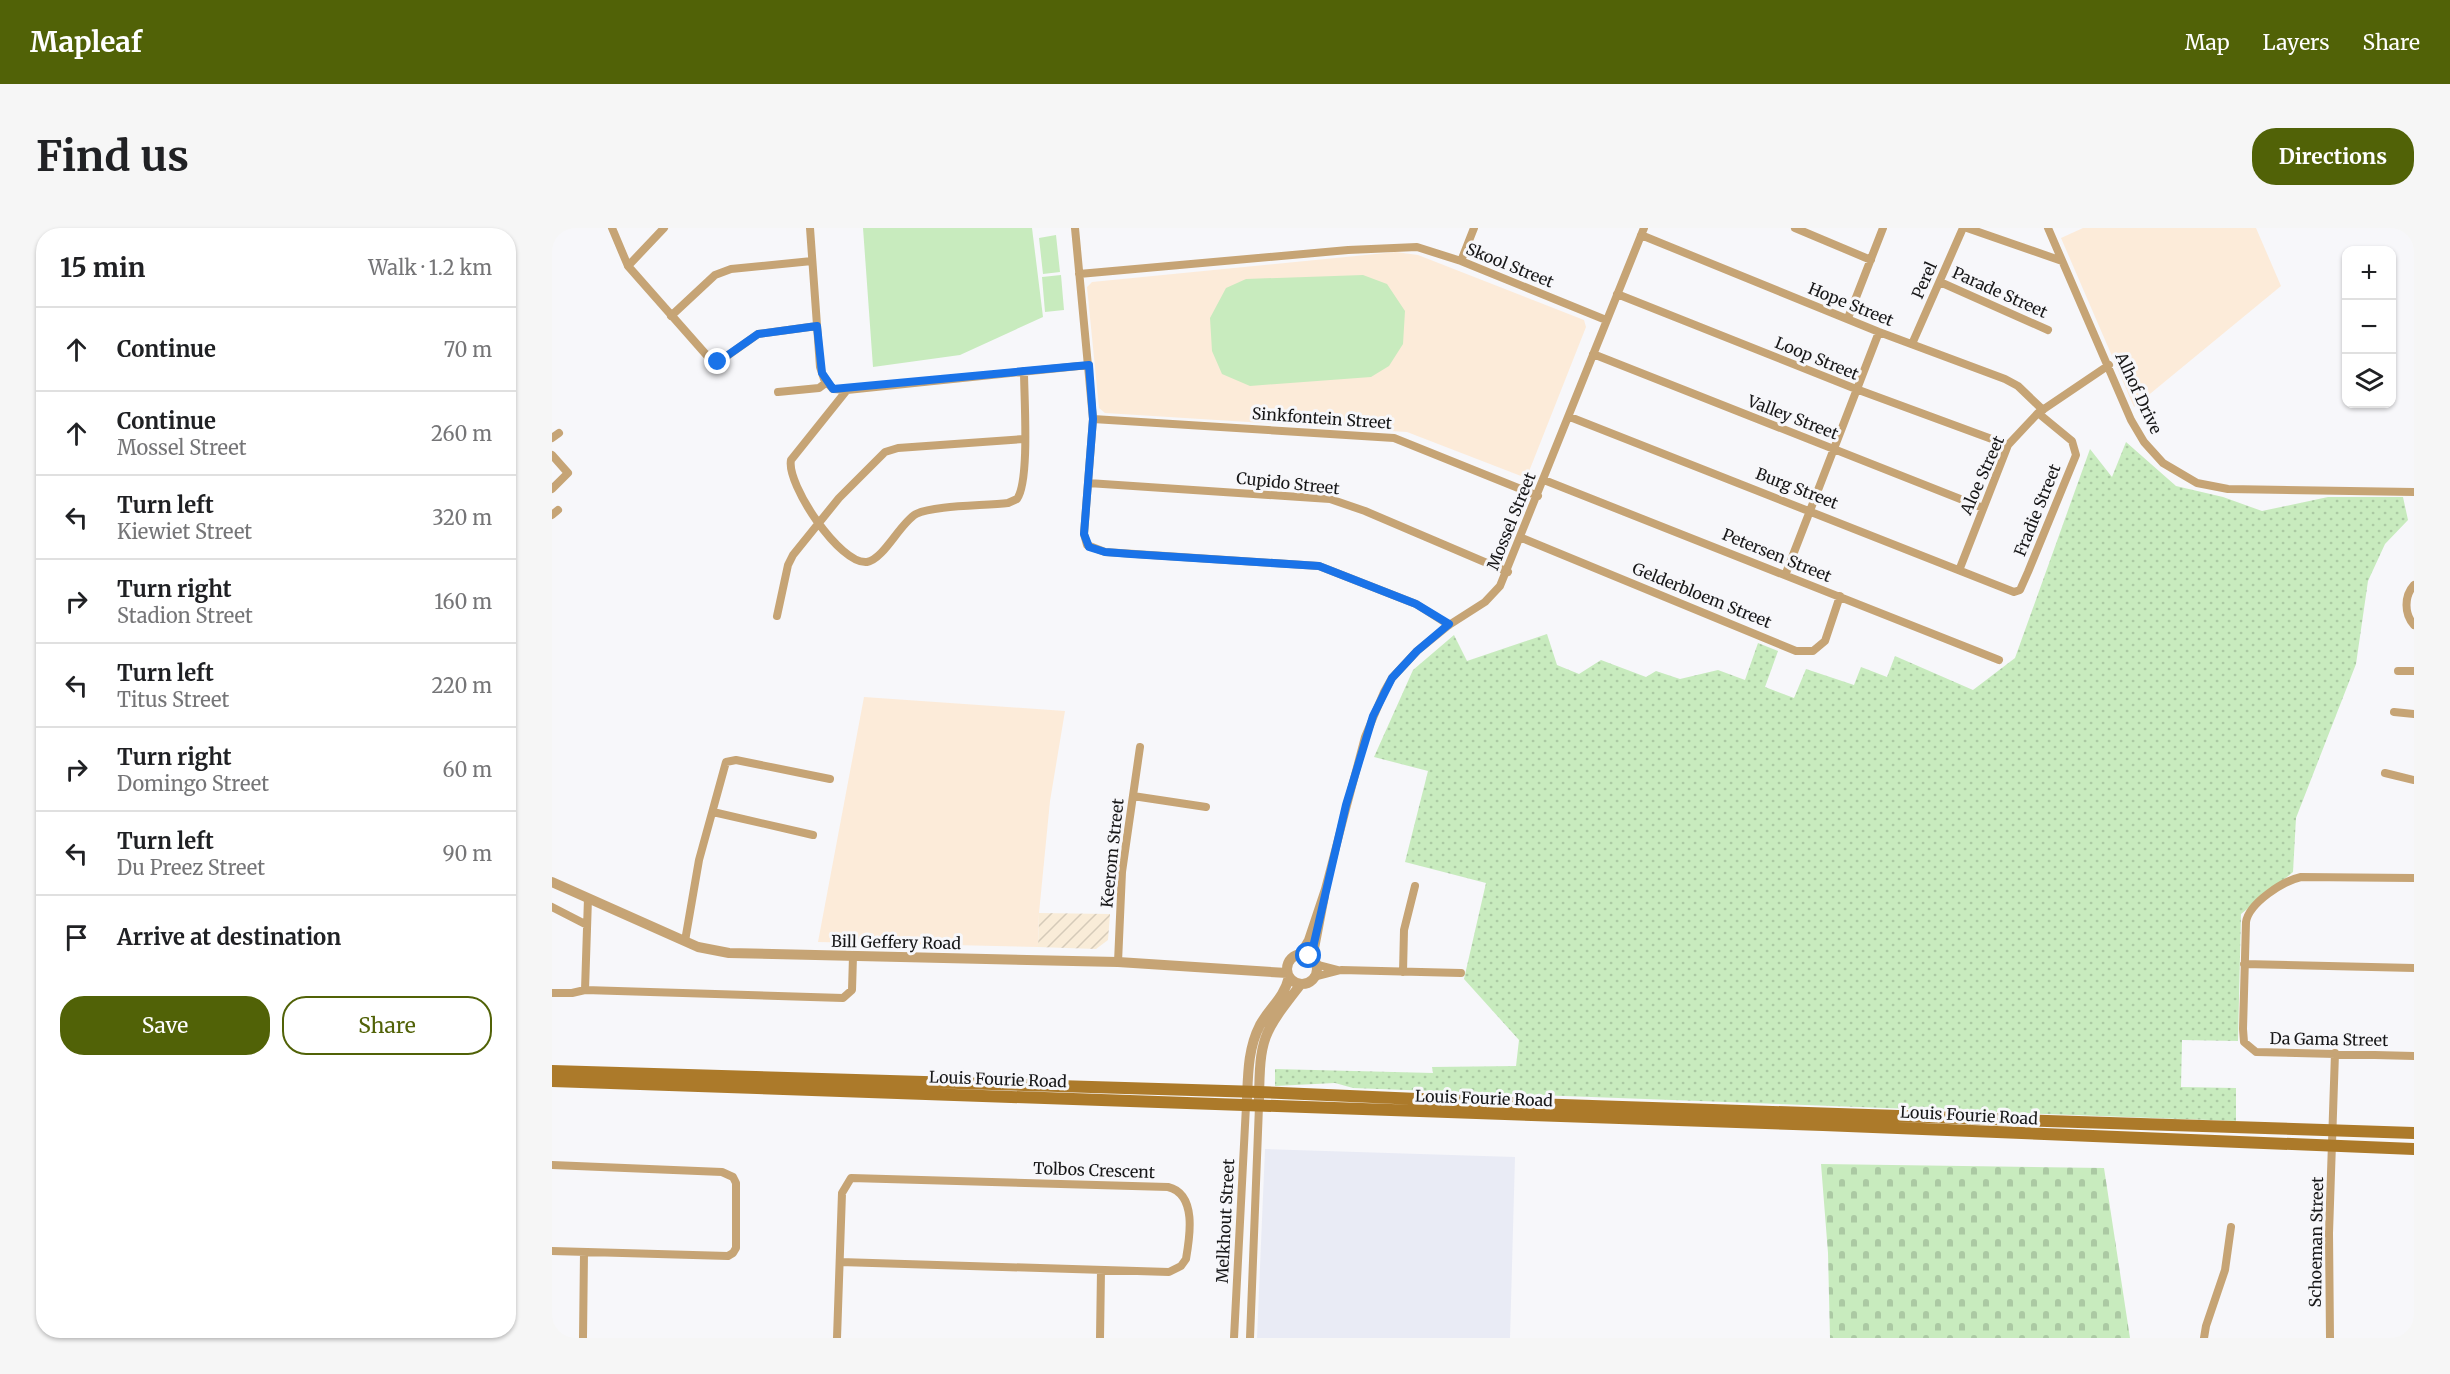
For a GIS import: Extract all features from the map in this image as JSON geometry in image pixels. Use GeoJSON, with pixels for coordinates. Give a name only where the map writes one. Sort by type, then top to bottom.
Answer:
{"type":"FeatureCollection","features":[{"type":"Feature","properties":{"kind":"main road","name":"Louis Fourie Road"},"geometry":{"type":"LineString","coordinates":[[552,1071],[1253,1092],[1544,1105],[2414,1133]]}},
{"type":"Feature","properties":{"kind":"main road","name":"Louis Fourie Road"},"geometry":{"type":"LineString","coordinates":[[552,1081],[1811,1125],[2414,1149]]}},
{"type":"Feature","properties":{"kind":"street"},"geometry":{"type":"LineString","coordinates":[[612,228],[628,266],[707,356],[718,362],[758,334],[817,326]]}},
{"type":"Feature","properties":{"kind":"street"},"geometry":{"type":"LineString","coordinates":[[628,266],[664,228]]}},
{"type":"Feature","properties":{"kind":"street"},"geometry":{"type":"LineString","coordinates":[[810,228],[820,368],[833,389],[848,390],[1089,365]]}},
{"type":"Feature","properties":{"kind":"street"},"geometry":{"type":"LineString","coordinates":[[1076,228],[1093,419],[1084,534],[1087,545],[1105,552],[1319,566],[1416,604],[1449,624]]}},
{"type":"Feature","properties":{"kind":"street"},"geometry":{"type":"LineString","coordinates":[[1461,261],[1474,228]]}},
{"type":"Feature","properties":{"kind":"street"},"geometry":{"type":"LineString","coordinates":[[1796,228],[1871,260]]}},
{"type":"Feature","properties":{"kind":"street"},"geometry":{"type":"LineString","coordinates":[[1848,318],[1883,228]]}},
{"type":"Feature","properties":{"kind":"street"},"geometry":{"type":"LineString","coordinates":[[1965,228],[2062,261]]}},
{"type":"Feature","properties":{"kind":"street","name":"Perel"},"geometry":{"type":"LineString","coordinates":[[1912,344],[1965,228]]}},
{"type":"Feature","properties":{"kind":"street","name":"Alhof Drive"},"geometry":{"type":"LineString","coordinates":[[2048,228],[2131,420],[2144,442],[2163,463],[2197,483],[2228,489],[2414,492]]}},
{"type":"Feature","properties":{"kind":"street","name":"Mossel Street"},"geometry":{"type":"LineString","coordinates":[[1325,890],[1365,737],[1380,700],[1401,667],[1449,624],[1494,594],[1508,572],[1643,231]]}},
{"type":"Feature","properties":{"kind":"street","name":"Hope Street"},"geometry":{"type":"LineString","coordinates":[[1643,231],[1879,332],[2005,379],[2018,386],[2041,412]]}},
{"type":"Feature","properties":{"kind":"street","name":"Skool Street"},"geometry":{"type":"LineString","coordinates":[[1079,274],[1394,246],[1422,248],[1461,261],[1606,320]]}},
{"type":"Feature","properties":{"kind":"street"},"geometry":{"type":"LineString","coordinates":[[671,316],[715,275],[741,267],[812,261]]}},
{"type":"Feature","properties":{"kind":"street","name":"Parade Street"},"geometry":{"type":"LineString","coordinates":[[1940,282],[2048,330]]}},
{"type":"Feature","properties":{"kind":"street","name":"Loop Street"},"geometry":{"type":"LineString","coordinates":[[1617,294],[1856,389],[2008,445]]}},
{"type":"Feature","properties":{"kind":"street"},"geometry":{"type":"LineString","coordinates":[[1786,573],[1879,332]]}},
{"type":"Feature","properties":{"kind":"street","name":"Valley Street"},"geometry":{"type":"LineString","coordinates":[[1593,354],[1983,508]]}},
{"type":"Feature","properties":{"kind":"street","name":"Aloe Street"},"geometry":{"type":"LineString","coordinates":[[1960,568],[2008,445],[2041,412],[2109,365]]}},
{"type":"Feature","properties":{"kind":"street"},"geometry":{"type":"LineString","coordinates":[[848,390],[796,451],[790,467],[794,480],[818,523],[853,558],[867,562],[876,557],[915,514],[934,510],[1008,504],[1017,500],[1022,488],[1023,371]]}},
{"type":"Feature","properties":{"kind":"street"},"geometry":{"type":"LineString","coordinates":[[778,392],[819,388],[827,382]]}},
{"type":"Feature","properties":{"kind":"street","name":"Fradie Street"},"geometry":{"type":"LineString","coordinates":[[2012,591],[2019,590],[2024,581],[2076,455],[2072,441],[2041,412]]}},
{"type":"Feature","properties":{"kind":"street","name":"Burg Street"},"geometry":{"type":"LineString","coordinates":[[1570,417],[1960,568],[2012,591]]}},
{"type":"Feature","properties":{"kind":"street","name":"Sinkfontein Street"},"geometry":{"type":"LineString","coordinates":[[1093,419],[1394,438],[1538,496]]}},
{"type":"Feature","properties":{"kind":"street"},"geometry":{"type":"LineString","coordinates":[[777,616],[788,565],[818,523],[870,464],[885,452],[898,448],[1024,439]]}},
{"type":"Feature","properties":{"kind":"street"},"geometry":{"type":"LineString","coordinates":[[552,455],[568,472],[552,489]]}},
{"type":"Feature","properties":{"kind":"street","name":"Petersen Street"},"geometry":{"type":"LineString","coordinates":[[1544,480],[1786,573],[1999,660]]}},
{"type":"Feature","properties":{"kind":"street","name":"Cupido Street"},"geometry":{"type":"LineString","coordinates":[[1088,483],[1330,500],[1365,511],[1508,572]]}},
{"type":"Feature","properties":{"kind":"street","name":"Gelderbloem Street"},"geometry":{"type":"LineString","coordinates":[[1522,537],[1796,651],[1814,651],[1825,641],[1840,596]]}},
{"type":"Feature","properties":{"kind":"street"},"geometry":{"type":"LineString","coordinates":[[2414,585],[2409,591],[2406,606],[2408,617],[2414,625]]}},
{"type":"Feature","properties":{"kind":"street"},"geometry":{"type":"LineString","coordinates":[[2398,670],[2414,671]]}},
{"type":"Feature","properties":{"kind":"street"},"geometry":{"type":"LineString","coordinates":[[2394,712],[2414,714]]}},
{"type":"Feature","properties":{"kind":"street","name":"Keerom Street"},"geometry":{"type":"LineString","coordinates":[[1118,962],[1122,872],[1140,747]]}},
{"type":"Feature","properties":{"kind":"street"},"geometry":{"type":"LineString","coordinates":[[685,941],[699,860],[713,812],[723,765],[729,760],[830,779]]}},
{"type":"Feature","properties":{"kind":"street"},"geometry":{"type":"LineString","coordinates":[[2385,773],[2414,780]]}},
{"type":"Feature","properties":{"kind":"street"},"geometry":{"type":"LineString","coordinates":[[1132,796],[1206,807]]}},
{"type":"Feature","properties":{"kind":"street"},"geometry":{"type":"LineString","coordinates":[[713,812],[813,835]]}},
{"type":"Feature","properties":{"kind":"street"},"geometry":{"type":"LineString","coordinates":[[2414,878],[2292,878],[2249,913],[2244,964],[2414,968]]}},
{"type":"Feature","properties":{"kind":"street","name":"Bill Geffery Road"},"geometry":{"type":"LineString","coordinates":[[552,882],[685,941],[709,950],[729,953],[1118,962],[1288,971]]}},
{"type":"Feature","properties":{"kind":"street"},"geometry":{"type":"LineString","coordinates":[[1403,972],[1404,930],[1415,886]]}},
{"type":"Feature","properties":{"kind":"street"},"geometry":{"type":"LineString","coordinates":[[1253,1106],[1252,1044],[1261,1024],[1284,994],[1288,971],[1308,940],[1325,890]]}},
{"type":"Feature","properties":{"kind":"street"},"geometry":{"type":"LineString","coordinates":[[1314,977],[1314,962],[1325,890]]}},
{"type":"Feature","properties":{"kind":"street"},"geometry":{"type":"LineString","coordinates":[[585,990],[588,898]]}},
{"type":"Feature","properties":{"kind":"street"},"geometry":{"type":"LineString","coordinates":[[552,907],[587,925]]}},
{"type":"Feature","properties":{"kind":"street"},"geometry":{"type":"LineString","coordinates":[[1299,955],[1341,970],[1461,973]]}},
{"type":"Feature","properties":{"kind":"street"},"geometry":{"type":"LineString","coordinates":[[552,993],[572,993],[585,990],[843,998],[852,990],[853,956]]}},
{"type":"Feature","properties":{"kind":"street","name":"Da Gama Street"},"geometry":{"type":"LineString","coordinates":[[2244,964],[2243,1039],[2246,1045],[2256,1052],[2414,1056]]}},
{"type":"Feature","properties":{"kind":"street"},"geometry":{"type":"LineString","coordinates":[[1253,1092],[1259,1058],[1268,1028],[1301,984],[1314,977],[1341,970]]}},
{"type":"Feature","properties":{"kind":"street"},"geometry":{"type":"LineString","coordinates":[[1288,971],[1301,984]]}},
{"type":"Feature","properties":{"kind":"street","name":"Schoeman Street"},"geometry":{"type":"LineString","coordinates":[[2330,1338],[2329,1233],[2335,1053]]}},
{"type":"Feature","properties":{"kind":"street","name":"Melkhout Street"},"geometry":{"type":"LineString","coordinates":[[1234,1338],[1253,1106]]}},
{"type":"Feature","properties":{"kind":"street","name":"Melkhout Street"},"geometry":{"type":"LineString","coordinates":[[1250,1338],[1253,1106]]}},
{"type":"Feature","properties":{"kind":"street"},"geometry":{"type":"LineString","coordinates":[[552,1165],[722,1172],[736,1180],[736,1248],[731,1254],[552,1251]]}},
{"type":"Feature","properties":{"kind":"street","name":"Tolbos Crescent"},"geometry":{"type":"LineString","coordinates":[[837,1338],[842,1193],[851,1178],[1168,1187],[1183,1194],[1188,1204],[1188,1246],[1181,1266],[1169,1272],[840,1262]]}},
{"type":"Feature","properties":{"kind":"street"},"geometry":{"type":"LineString","coordinates":[[2204,1338],[2225,1270],[2231,1227]]}},
{"type":"Feature","properties":{"kind":"street"},"geometry":{"type":"LineString","coordinates":[[582,1338],[584,1252]]}},
{"type":"Feature","properties":{"kind":"street"},"geometry":{"type":"LineString","coordinates":[[1100,1338],[1101,1270]]}},
{"type":"Feature","properties":{"kind":"shaded area"},"geometry":{"type":"Polygon","coordinates":[[[2083,228],[2256,228],[2281,286],[2134,407],[2061,238],[2083,228]]]}},
{"type":"Feature","properties":{"kind":"shaded area"},"geometry":{"type":"Polygon","coordinates":[[[1396,252],[1418,255],[1584,320],[1586,327],[1528,474],[1521,476],[1407,432],[1105,413],[1099,408],[1087,287],[1092,282],[1396,252]]]}},
{"type":"Feature","properties":{"kind":"shaded area"},"geometry":{"type":"Polygon","coordinates":[[[864,697],[1065,711],[1050,801],[1038,947],[818,942],[864,697]]]}},
{"type":"Feature","properties":{"kind":"shaded area"},"geometry":{"type":"Polygon","coordinates":[[[1039,913],[1110,914],[1108,940],[1096,949],[1038,947],[1039,913]]]}},
{"type":"Feature","properties":{"kind":"shaded area"},"geometry":{"type":"Polygon","coordinates":[[[1265,1149],[1515,1157],[1510,1338],[1257,1338],[1265,1149]]]}},
{"type":"Feature","properties":{"kind":"green space"},"geometry":{"type":"Polygon","coordinates":[[[863,228],[1032,228],[1043,317],[960,355],[873,367],[863,228]]]}},
{"type":"Feature","properties":{"kind":"green space"},"geometry":{"type":"Polygon","coordinates":[[[1056,235],[1060,272],[1043,274],[1039,238],[1056,235]]]}},
{"type":"Feature","properties":{"kind":"green space"},"geometry":{"type":"Polygon","coordinates":[[[1061,275],[1064,310],[1045,312],[1042,277],[1061,275]]]}},
{"type":"Feature","properties":{"kind":"green space"},"geometry":{"type":"Polygon","coordinates":[[[1363,275],[1387,284],[1405,311],[1403,344],[1389,366],[1371,377],[1250,386],[1222,374],[1212,351],[1210,318],[1226,288],[1246,279],[1363,275]]]}},
{"type":"Feature","properties":{"kind":"green space"},"geometry":{"type":"Polygon","coordinates":[[[2126,442],[2176,486],[2223,497],[2262,511],[2328,497],[2403,497],[2408,520],[2385,544],[2368,581],[2356,664],[2296,818],[2293,872],[2241,914],[2238,1041],[2182,1040],[2181,1087],[2236,1088],[2236,1121],[1353,1088],[1335,1083],[1275,1086],[1275,1069],[1433,1073],[1432,1067],[1516,1066],[1519,1040],[1464,979],[1486,883],[1405,862],[1428,771],[1374,757],[1413,670],[1454,635],[1467,661],[1547,634],[1557,665],[1579,674],[1601,660],[1646,677],[1656,671],[1680,679],[1718,670],[1745,680],[1758,643],[1778,651],[1765,687],[1794,698],[1806,669],[1854,685],[1861,667],[1887,677],[1895,656],[1973,690],[2015,658],[2090,449],[2112,477],[2126,442]]]}},
{"type":"Feature","properties":{"kind":"green space"},"geometry":{"type":"Polygon","coordinates":[[[1821,1164],[2104,1168],[2130,1338],[1830,1338],[1828,1253],[1821,1164]]]}},
{"type":"Feature","properties":{"kind":"route"},"geometry":{"type":"LineString","coordinates":[[718,362],[740,344],[758,334],[817,326],[820,368],[824,379],[833,389],[848,390],[1089,365],[1093,419],[1084,534],[1089,547],[1105,552],[1131,554],[1310,564],[1330,569],[1416,604],[1449,624],[1417,651],[1392,678],[1373,716],[1365,737],[1338,837],[1312,959],[1309,956]]}}]}
